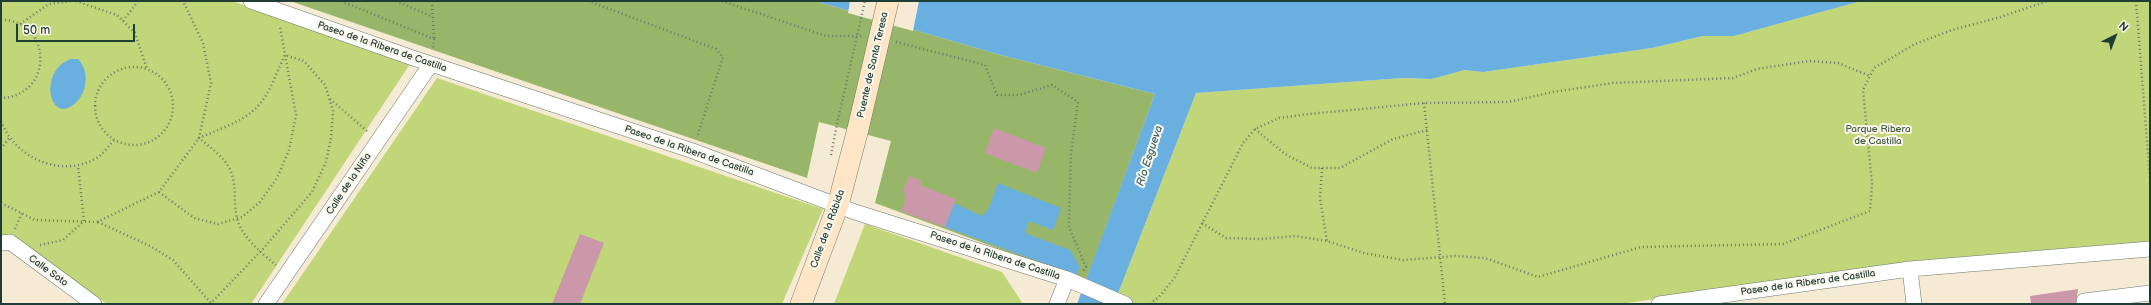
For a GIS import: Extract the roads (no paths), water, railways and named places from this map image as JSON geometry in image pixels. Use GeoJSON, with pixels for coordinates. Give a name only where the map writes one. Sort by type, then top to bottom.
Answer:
{"type":"FeatureCollection","features":[{"type":"Feature","properties":{"kind":"main road","name":"Puente de Santa Teresa"},"geometry":{"type":"LineString","coordinates":[[858,129],[888,1]]}},
{"type":"Feature","properties":{"kind":"main road","name":"Calle de la Rábida"},"geometry":{"type":"LineString","coordinates":[[801,304],[838,205],[858,129]]}},
{"type":"Feature","properties":{"kind":"street","name":"Paseo de la Ribera de Castilla"},"geometry":{"type":"LineString","coordinates":[[251,1],[431,64],[693,151],[838,205],[1074,282],[1124,303]]}},
{"type":"Feature","properties":{"kind":"street","name":"Calle de la Niña"},"geometry":{"type":"LineString","coordinates":[[266,304],[431,64]]}},
{"type":"Feature","properties":{"kind":"street","name":"Calle Soto"},"geometry":{"type":"LineString","coordinates":[[1,243],[10,242],[94,304]]}},
{"type":"Feature","properties":{"kind":"street","name":"Paseo de la Ribera de Castilla"},"geometry":{"type":"LineString","coordinates":[[1659,304],[1910,269],[2150,249]]}},
{"type":"Feature","properties":{"kind":"street"},"geometry":{"type":"LineString","coordinates":[[1910,269],[1914,304]]}},
{"type":"Feature","properties":{"kind":"street"},"geometry":{"type":"LineString","coordinates":[[1057,304],[1074,282]]}},
{"type":"Feature","properties":{"kind":"street"},"geometry":{"type":"LineString","coordinates":[[2084,301],[2150,293]]}},
{"type":"Feature","properties":{"kind":"water","name":"Río Esgueva"},"geometry":{"type":"Polygon","coordinates":[[[815,1],[1861,1],[1734,36],[1703,36],[1652,48],[1483,72],[1464,70],[1432,79],[1403,78],[1196,93],[1114,304],[1077,304],[1155,94],[997,54],[815,1]]]}},
{"type":"Feature","properties":{"kind":"water"},"geometry":{"type":"Polygon","coordinates":[[[71,59],[78,59],[82,64],[86,78],[80,98],[76,103],[65,109],[60,108],[54,102],[50,88],[53,75],[58,68],[71,59]]]}},
{"type":"Feature","properties":{"kind":"water"},"geometry":{"type":"Polygon","coordinates":[[[998,183],[1061,208],[1053,230],[1029,221],[1025,233],[1070,250],[1080,267],[1076,275],[945,227],[954,203],[982,216],[989,208],[998,183]]]}},
{"type":"Feature","properties":{"kind":"park label","name":"Parque Ribera de Castilla"},"geometry":{"type":"Point","coordinates":[1878,134]}}]}
